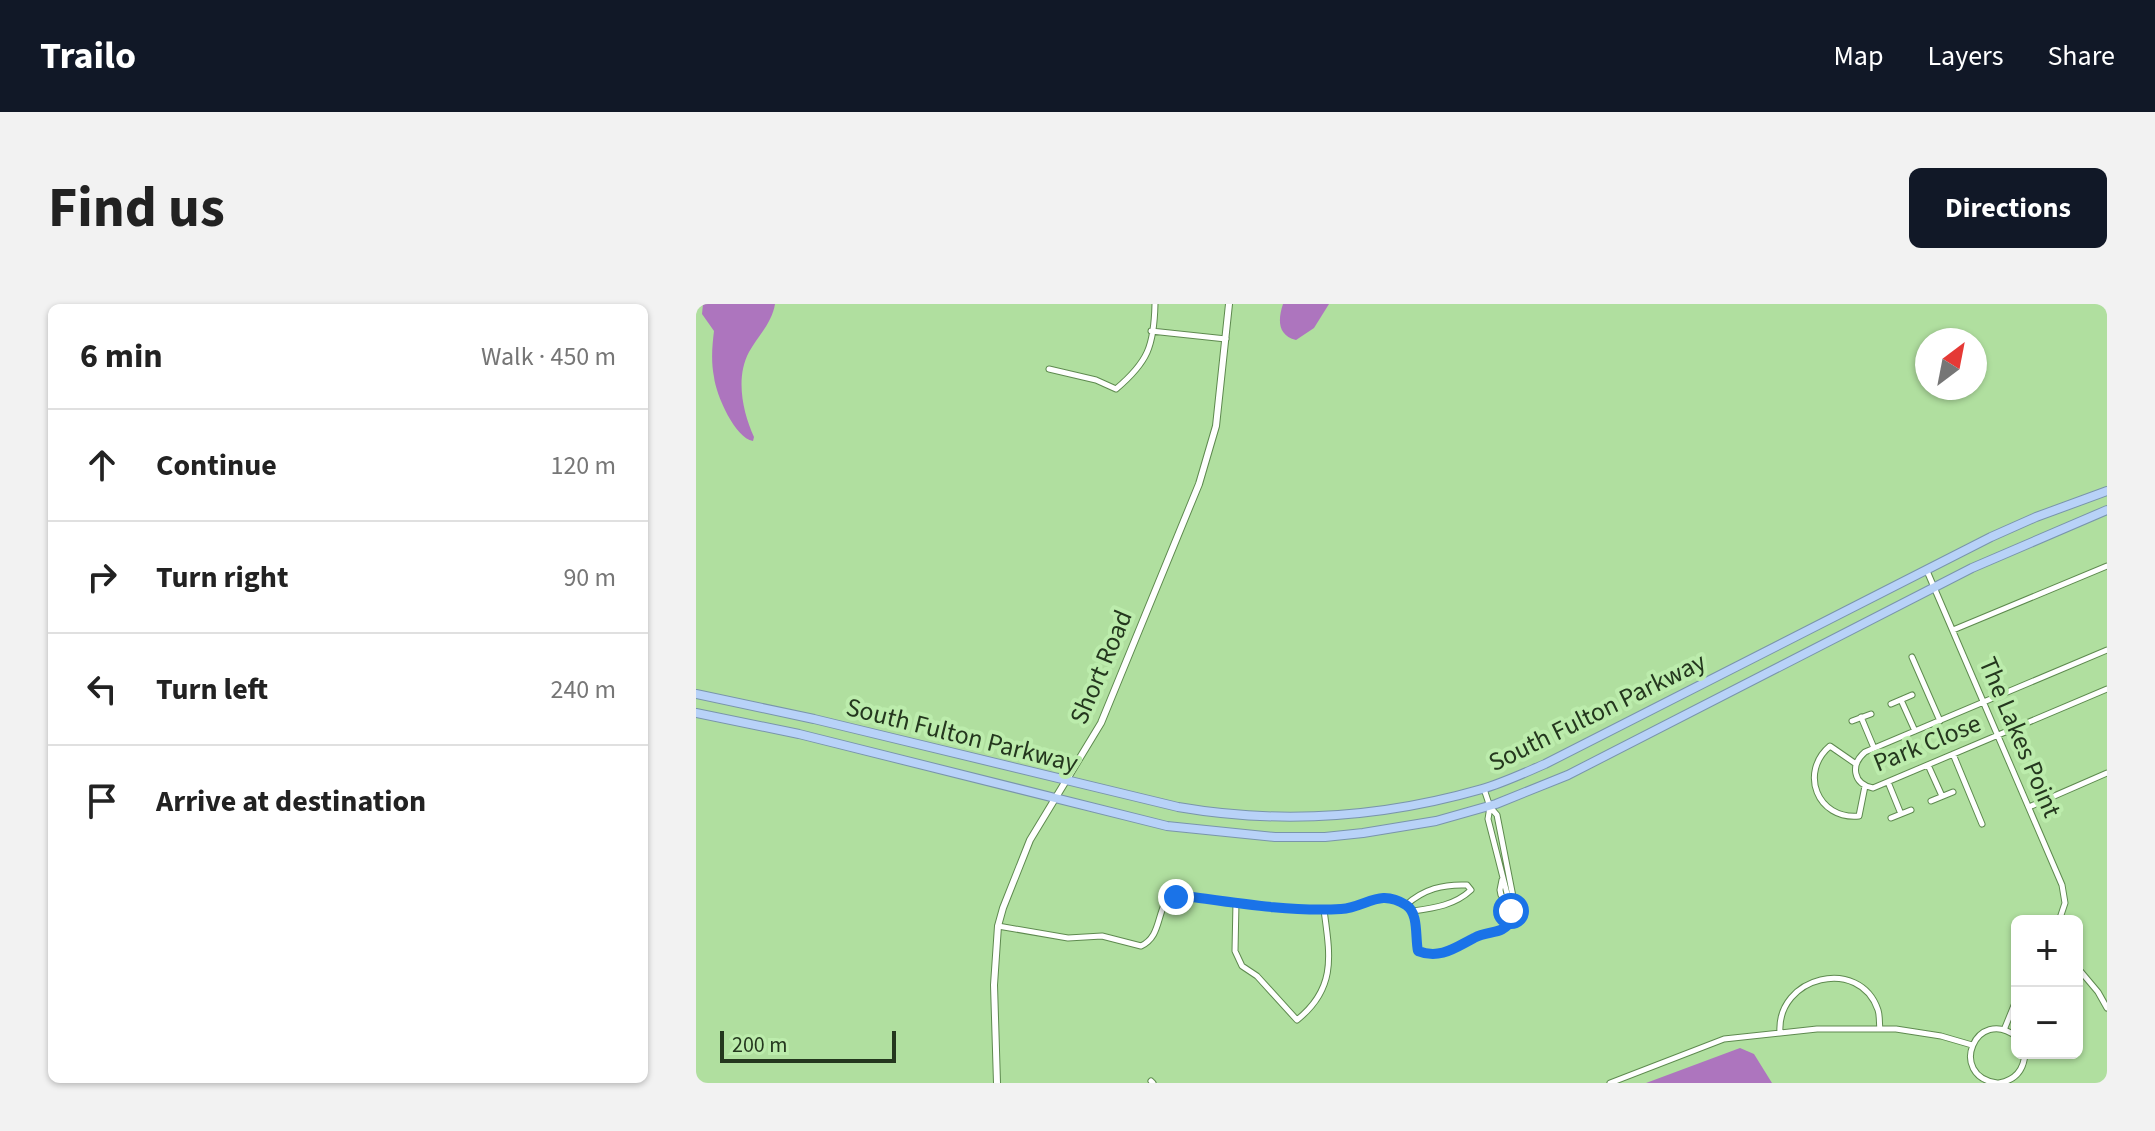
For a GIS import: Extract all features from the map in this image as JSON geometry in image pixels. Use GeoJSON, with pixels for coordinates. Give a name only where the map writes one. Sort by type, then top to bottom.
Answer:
{"type":"FeatureCollection","features":[{"type":"Feature","properties":{"kind":"highway","name":"South Fulton Parkway"},"geometry":{"type":"LineString","coordinates":[[696,694],[1206,812],[1287,819],[1370,814],[1484,789],[1545,764],[2025,522],[2107,491]]}},
{"type":"Feature","properties":{"kind":"highway","name":"South Fulton Parkway"},"geometry":{"type":"LineString","coordinates":[[696,713],[772,728],[1167,826],[1275,837],[1363,833],[1436,821],[1490,806],[1568,775],[2015,548],[2107,510]]}},
{"type":"Feature","properties":{"kind":"street"},"geometry":{"type":"LineString","coordinates":[[1049,369],[1096,380],[1116,389],[1135,373],[1147,356],[1155,304]]}},
{"type":"Feature","properties":{"kind":"street","name":"Short Road"},"geometry":{"type":"LineString","coordinates":[[997,1083],[994,985],[998,926],[1022,856],[1101,723],[1199,484],[1216,426],[1229,304]]}},
{"type":"Feature","properties":{"kind":"street"},"geometry":{"type":"LineString","coordinates":[[1151,331],[1226,339]]}},
{"type":"Feature","properties":{"kind":"street"},"geometry":{"type":"LineString","coordinates":[[1952,630],[2107,566]]}},
{"type":"Feature","properties":{"kind":"street","name":"The Lakes Point"},"geometry":{"type":"LineString","coordinates":[[1927,571],[2062,885],[2065,903],[2061,915]]}},
{"type":"Feature","properties":{"kind":"street","name":"Park Close"},"geometry":{"type":"LineString","coordinates":[[2107,650],[1874,748],[1859,758],[1857,778],[1865,786],[1873,788],[2107,689]]}},
{"type":"Feature","properties":{"kind":"street"},"geometry":{"type":"LineString","coordinates":[[1912,657],[1940,721]]}},
{"type":"Feature","properties":{"kind":"street"},"geometry":{"type":"LineString","coordinates":[[1891,704],[1912,695]]}},
{"type":"Feature","properties":{"kind":"street"},"geometry":{"type":"LineString","coordinates":[[1901,700],[1915,731]]}},
{"type":"Feature","properties":{"kind":"street"},"geometry":{"type":"LineString","coordinates":[[1852,721],[1871,714]]}},
{"type":"Feature","properties":{"kind":"street"},"geometry":{"type":"LineString","coordinates":[[1861,717],[1874,748]]}},
{"type":"Feature","properties":{"kind":"street"},"geometry":{"type":"LineString","coordinates":[[1856,764],[1830,746],[1821,753],[1816,764],[1813,775],[1816,791],[1823,805],[1848,817],[1859,816],[1865,786]]}},
{"type":"Feature","properties":{"kind":"street"},"geometry":{"type":"LineString","coordinates":[[1953,754],[1982,824]]}},
{"type":"Feature","properties":{"kind":"street"},"geometry":{"type":"LineString","coordinates":[[1928,765],[1942,796]]}},
{"type":"Feature","properties":{"kind":"street"},"geometry":{"type":"LineString","coordinates":[[2029,807],[2107,773]]}},
{"type":"Feature","properties":{"kind":"street"},"geometry":{"type":"LineString","coordinates":[[1888,782],[1901,814]]}},
{"type":"Feature","properties":{"kind":"street"},"geometry":{"type":"LineString","coordinates":[[998,926],[1055,937],[1102,936],[1141,946],[1151,941],[1164,905],[1176,897],[1324,910],[1347,908],[1374,897],[1384,897],[1413,911],[1418,951],[1427,954],[1460,948],[1476,936],[1498,933],[1516,912],[1497,815],[1484,789]]}},
{"type":"Feature","properties":{"kind":"street"},"geometry":{"type":"LineString","coordinates":[[1931,801],[1953,792]]}},
{"type":"Feature","properties":{"kind":"street"},"geometry":{"type":"LineString","coordinates":[[1490,806],[1488,819],[1503,879],[1501,895],[1511,897]]}},
{"type":"Feature","properties":{"kind":"street"},"geometry":{"type":"LineString","coordinates":[[1891,818],[1911,810]]}},
{"type":"Feature","properties":{"kind":"street"},"geometry":{"type":"LineString","coordinates":[[1498,858],[1506,857]]}},
{"type":"Feature","properties":{"kind":"street"},"geometry":{"type":"LineString","coordinates":[[1406,905],[1429,889],[1450,884],[1467,885],[1471,890],[1462,899],[1413,911]]}},
{"type":"Feature","properties":{"kind":"street"},"geometry":{"type":"LineString","coordinates":[[1236,902],[1235,951],[1242,966],[1257,976],[1297,1020],[1319,999],[1326,981],[1329,959],[1324,910]]}},
{"type":"Feature","properties":{"kind":"street"},"geometry":{"type":"LineString","coordinates":[[2083,974],[2107,1008]]}},
{"type":"Feature","properties":{"kind":"street"},"geometry":{"type":"LineString","coordinates":[[1780,1033],[1779,1017],[1793,994],[1812,981],[1831,978],[1851,982],[1866,993],[1878,1010],[1880,1029]]}},
{"type":"Feature","properties":{"kind":"street"},"geometry":{"type":"LineString","coordinates":[[2004,1030],[2011,1013]]}},
{"type":"Feature","properties":{"kind":"street"},"geometry":{"type":"LineString","coordinates":[[2011,1034],[1996,1028],[1984,1032],[1972,1045],[1970,1054],[1975,1071],[1981,1078],[1998,1083],[2008,1082],[2021,1070],[2024,1059]]}},
{"type":"Feature","properties":{"kind":"street"},"geometry":{"type":"LineString","coordinates":[[1610,1083],[1724,1039],[1817,1029],[1880,1029],[1941,1036],[1972,1045]]}},
{"type":"Feature","properties":{"kind":"shaded area"},"geometry":{"type":"Polygon","coordinates":[[[703,304],[775,304],[768,323],[749,352],[742,373],[742,395],[753,441],[733,424],[718,394],[712,366],[714,331],[702,314],[703,304]]]}},
{"type":"Feature","properties":{"kind":"shaded area"},"geometry":{"type":"Polygon","coordinates":[[[1283,304],[1329,304],[1314,328],[1296,340],[1285,334],[1280,326],[1283,304]]]}},
{"type":"Feature","properties":{"kind":"shaded area"},"geometry":{"type":"Polygon","coordinates":[[[1740,1048],[1754,1054],[1772,1083],[1646,1083],[1740,1048]]]}},
{"type":"Feature","properties":{"kind":"route"},"geometry":{"type":"LineString","coordinates":[[1176,897],[1324,910],[1347,908],[1374,897],[1384,897],[1413,911],[1418,951],[1427,954],[1460,948],[1476,936],[1498,933],[1514,918],[1511,911]]}}]}
